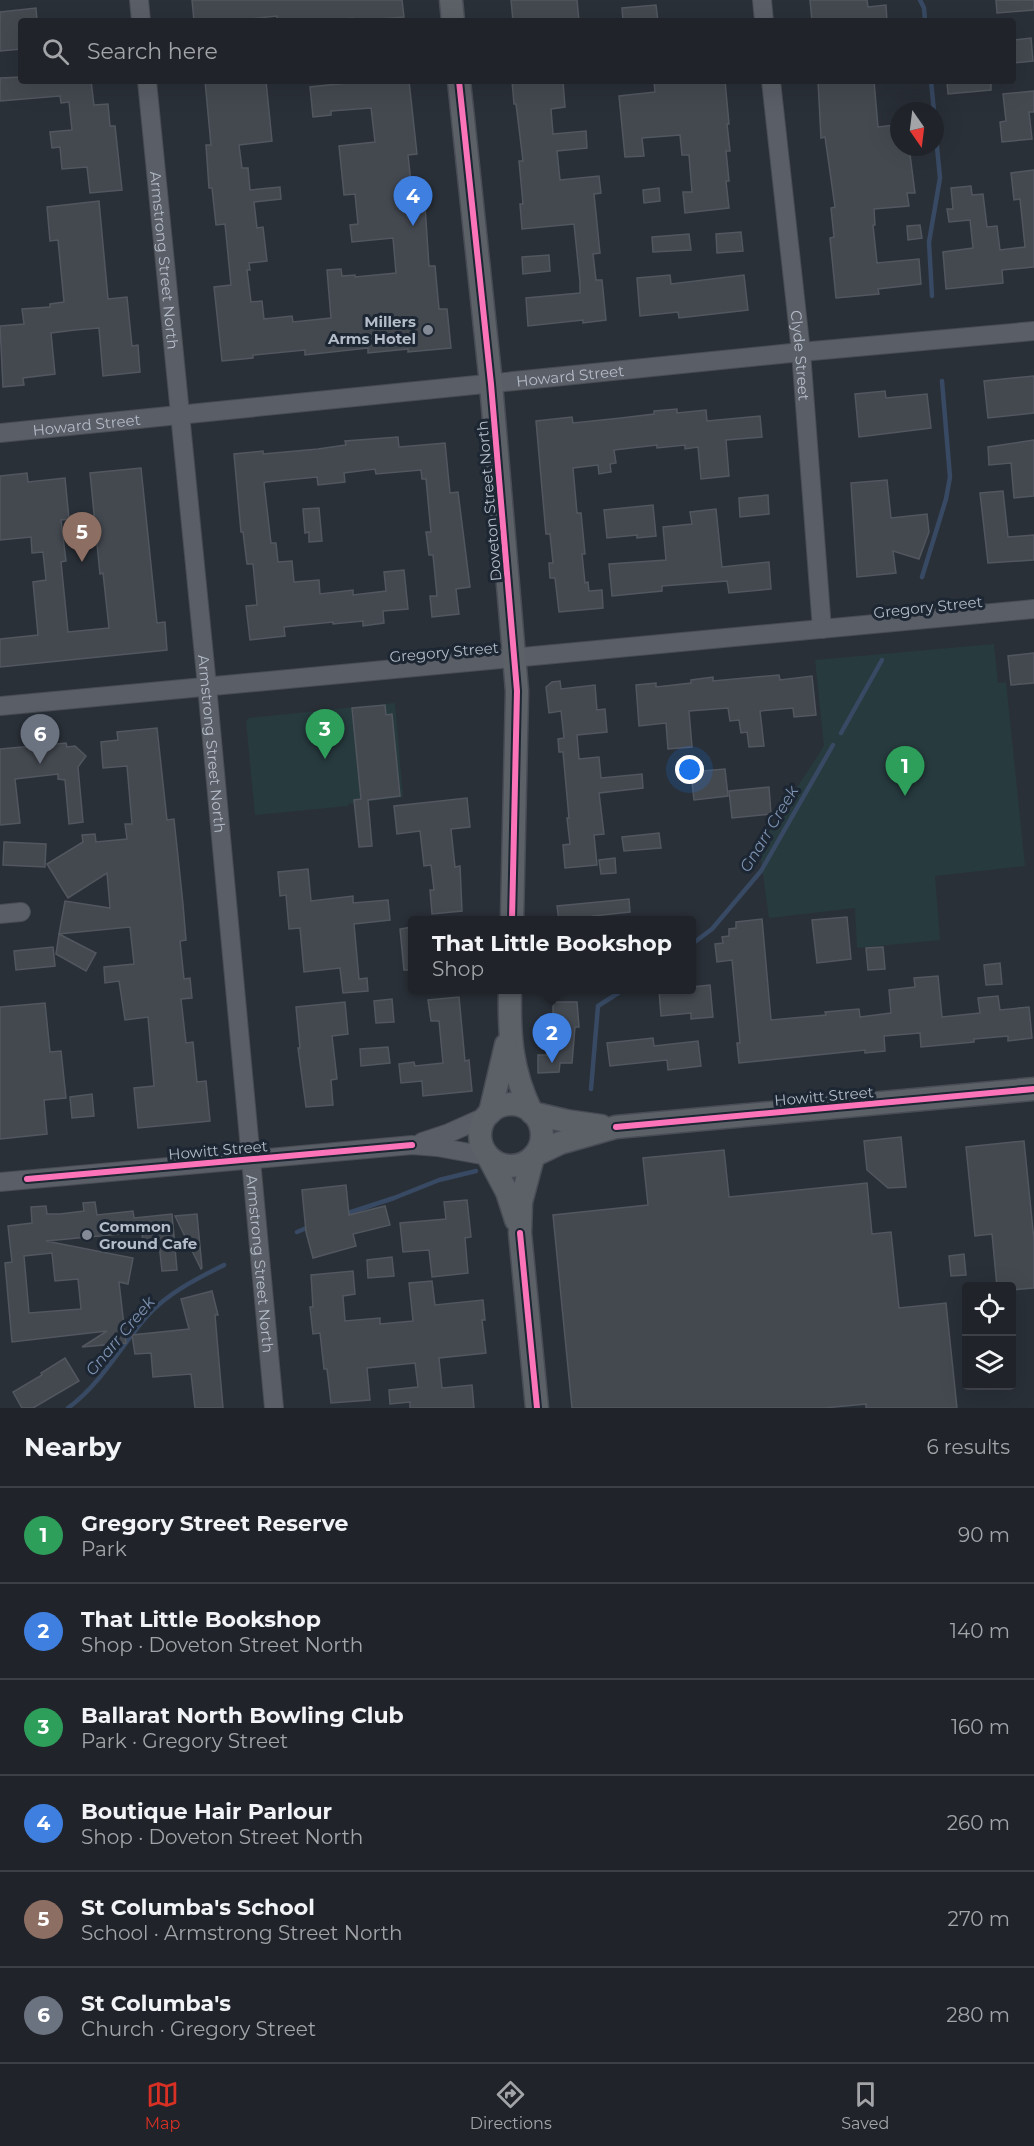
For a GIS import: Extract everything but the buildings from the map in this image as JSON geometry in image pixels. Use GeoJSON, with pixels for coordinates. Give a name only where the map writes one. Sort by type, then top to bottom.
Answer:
{"type":"FeatureCollection","features":[{"type":"Feature","properties":{"kind":"main road"},"geometry":{"type":"LineString","coordinates":[[451,0],[453,18]]}},
{"type":"Feature","properties":{"kind":"main road","name":"Doveton Street North"},"geometry":{"type":"LineString","coordinates":[[459,84],[491,384],[514,658],[517,706],[512,916]]}},
{"type":"Feature","properties":{"kind":"main road"},"geometry":{"type":"LineString","coordinates":[[510,994],[509,1032],[518,1081],[540,1124],[542,1133],[541,1143],[534,1156],[521,1202],[520,1233],[537,1408]]}},
{"type":"Feature","properties":{"kind":"main road"},"geometry":{"type":"LineString","coordinates":[[509,1032],[488,1114],[481,1125],[480,1136],[482,1147],[507,1192],[520,1233]]}},
{"type":"Feature","properties":{"kind":"main road","name":"Howitt Street"},"geometry":{"type":"LineString","coordinates":[[532,1112],[573,1123],[616,1127],[1034,1089]]}},
{"type":"Feature","properties":{"kind":"main road"},"geometry":{"type":"LineString","coordinates":[[488,1114],[500,1106],[510,1104],[521,1106],[532,1112]]}},
{"type":"Feature","properties":{"kind":"main road","name":"Howitt Street"},"geometry":{"type":"LineString","coordinates":[[534,1156],[558,1144],[616,1127]]}},
{"type":"Feature","properties":{"kind":"main road"},"geometry":{"type":"LineString","coordinates":[[488,1157],[499,1164],[514,1166],[527,1162],[534,1156]]}},
{"type":"Feature","properties":{"kind":"street"},"geometry":{"type":"LineString","coordinates":[[139,0],[141,18]]}},
{"type":"Feature","properties":{"kind":"street"},"geometry":{"type":"LineString","coordinates":[[762,0],[765,18]]}},
{"type":"Feature","properties":{"kind":"street","name":"Armstrong Street North"},"geometry":{"type":"LineString","coordinates":[[147,84],[207,686],[274,1408]]}},
{"type":"Feature","properties":{"kind":"street","name":"Clyde Street"},"geometry":{"type":"LineString","coordinates":[[771,84],[801,352],[822,629]]}},
{"type":"Feature","properties":{"kind":"street","name":"Howard Street"},"geometry":{"type":"LineString","coordinates":[[0,433],[801,352],[1034,331]]}},
{"type":"Feature","properties":{"kind":"street","name":"Gregory Street"},"geometry":{"type":"LineString","coordinates":[[0,706],[1034,609]]}},
{"type":"Feature","properties":{"kind":"street"},"geometry":{"type":"LineString","coordinates":[[0,914],[21,912]]}},
{"type":"Feature","properties":{"kind":"street","name":"Howitt Street"},"geometry":{"type":"LineString","coordinates":[[412,1145],[442,1136],[488,1114]]}},
{"type":"Feature","properties":{"kind":"street","name":"Howitt Street"},"geometry":{"type":"LineString","coordinates":[[0,1182],[412,1145],[445,1148],[488,1157]]}},
{"type":"Feature","properties":{"kind":"green space"},"geometry":{"type":"Polygon","coordinates":[[[994,644],[998,683],[1006,682],[1025,866],[935,876],[940,940],[857,948],[855,908],[769,918],[759,846],[824,746],[815,660],[994,644]]]}},
{"type":"Feature","properties":{"kind":"green space"},"geometry":{"type":"Polygon","coordinates":[[[395,703],[403,797],[348,804],[348,806],[255,815],[246,721],[249,718],[395,703]]]}},
{"type":"Feature","properties":{"kind":"waterway"},"geometry":{"type":"LineString","coordinates":[[920,0],[924,8],[925,18]]}},
{"type":"Feature","properties":{"kind":"waterway"},"geometry":{"type":"LineString","coordinates":[[931,84],[933,102]]}},
{"type":"Feature","properties":{"kind":"waterway"},"geometry":{"type":"LineString","coordinates":[[932,296],[929,242],[940,178],[938,156]]}},
{"type":"Feature","properties":{"kind":"waterway"},"geometry":{"type":"LineString","coordinates":[[922,577],[946,499],[950,477],[942,381]]}},
{"type":"Feature","properties":{"kind":"waterway"},"geometry":{"type":"LineString","coordinates":[[841,733],[882,660]]}},
{"type":"Feature","properties":{"kind":"waterway","name":"Gnarr Creek"},"geometry":{"type":"LineString","coordinates":[[696,941],[712,929],[761,871],[833,745]]}},
{"type":"Feature","properties":{"kind":"waterway","name":"Gnarr Creek"},"geometry":{"type":"LineString","coordinates":[[591,1089],[598,1006],[617,994]]}},
{"type":"Feature","properties":{"kind":"waterway","name":"Gnarr Creek"},"geometry":{"type":"LineString","coordinates":[[345,1214],[439,1180],[476,1171]]}},
{"type":"Feature","properties":{"kind":"waterway","name":"Gnarr Creek"},"geometry":{"type":"LineString","coordinates":[[297,1232],[311,1226]]}},
{"type":"Feature","properties":{"kind":"waterway","name":"Gnarr Creek"},"geometry":{"type":"LineString","coordinates":[[68,1408],[100,1377],[155,1308],[183,1287],[224,1265]]}},
{"type":"Feature","properties":{"kind":"cycle path"},"geometry":{"type":"LineString","coordinates":[[459,84],[491,384],[517,691],[512,916]]}},
{"type":"Feature","properties":{"kind":"cycle path"},"geometry":{"type":"LineString","coordinates":[[616,1127],[1034,1089]]}},
{"type":"Feature","properties":{"kind":"cycle path"},"geometry":{"type":"LineString","coordinates":[[27,1179],[412,1145]]}},
{"type":"Feature","properties":{"kind":"cycle path"},"geometry":{"type":"LineString","coordinates":[[520,1233],[537,1408]]}},
{"type":"Feature","properties":{"kind":"place","name":"Boutique Hair Parlour"},"geometry":{"type":"Point","coordinates":[413,226]}},
{"type":"Feature","properties":{"kind":"place","name":"Millers Arms Hotel"},"geometry":{"type":"Point","coordinates":[428,330]}},
{"type":"Feature","properties":{"kind":"place","name":"St Columba's School"},"geometry":{"type":"Point","coordinates":[82,562]}},
{"type":"Feature","properties":{"kind":"place","name":"Ballarat North Bowling Club"},"geometry":{"type":"Point","coordinates":[325,759]}},
{"type":"Feature","properties":{"kind":"place","name":"St Columba's"},"geometry":{"type":"Point","coordinates":[40,764]}},
{"type":"Feature","properties":{"kind":"place","name":"Gregory Street Reserve"},"geometry":{"type":"Point","coordinates":[905,796]}},
{"type":"Feature","properties":{"kind":"place","name":"That Little Bookshop"},"geometry":{"type":"Point","coordinates":[552,1063]}},
{"type":"Feature","properties":{"kind":"place","name":"Common Ground Cafe"},"geometry":{"type":"Point","coordinates":[87,1235]}}]}
